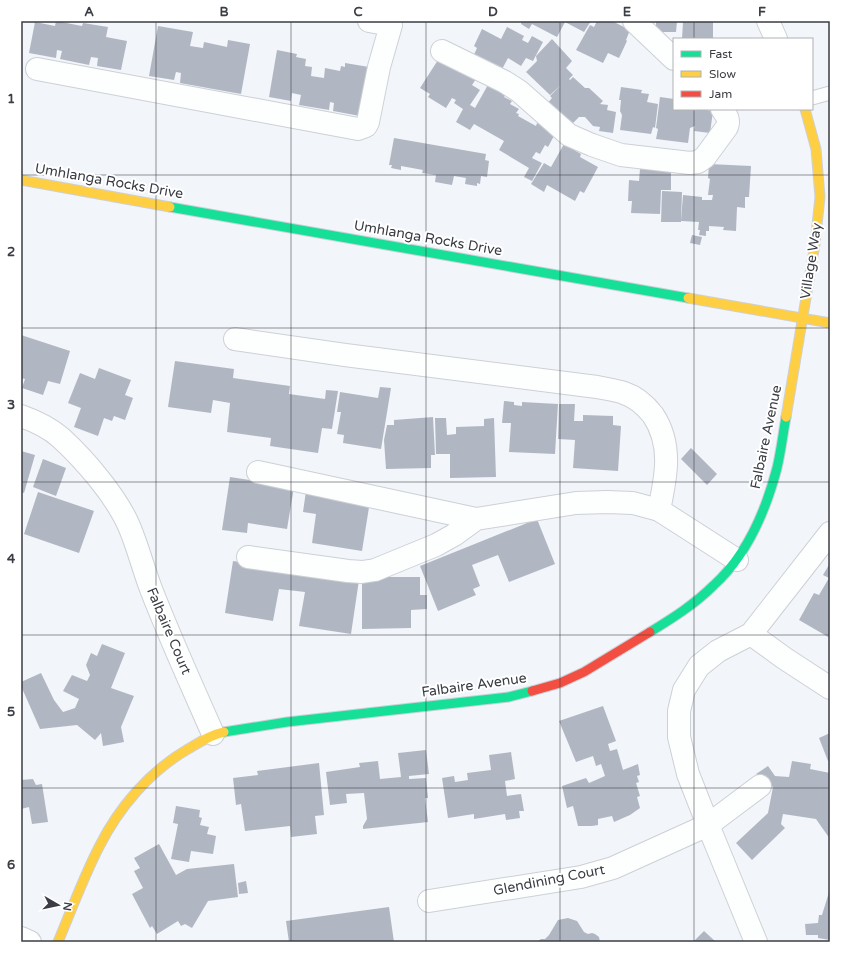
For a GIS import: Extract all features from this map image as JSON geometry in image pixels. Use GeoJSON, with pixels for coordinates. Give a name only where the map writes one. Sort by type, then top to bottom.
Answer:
{"type":"FeatureCollection","features":[{"type":"Feature","properties":{"kind":"street"},"geometry":{"type":"LineString","coordinates":[[37,69],[358,129],[366,126],[368,122],[379,67],[390,25],[369,21]]}},
{"type":"Feature","properties":{"kind":"street"},"geometry":{"type":"LineString","coordinates":[[634,21],[673,58]]}},
{"type":"Feature","properties":{"kind":"street"},"geometry":{"type":"LineString","coordinates":[[768,21],[776,38]]}},
{"type":"Feature","properties":{"kind":"street"},"geometry":{"type":"LineString","coordinates":[[442,51],[505,82],[519,91],[569,135],[621,155],[690,163],[698,162],[705,157],[727,127],[729,122],[723,110]]}},
{"type":"Feature","properties":{"kind":"street","name":"Village Way"},"geometry":{"type":"LineString","coordinates":[[802,318],[815,244],[820,197],[816,149],[805,110]]}},
{"type":"Feature","properties":{"kind":"street","name":"Umhlanga Rocks Drive"},"geometry":{"type":"LineString","coordinates":[[21,180],[830,323]]}},
{"type":"Feature","properties":{"kind":"street","name":"Falbaire Avenue"},"geometry":{"type":"LineString","coordinates":[[58,942],[99,847],[116,818],[142,786],[171,759],[213,734],[287,722],[509,697],[542,689],[568,680],[602,662],[689,608],[716,584],[736,560],[755,528],[767,500],[776,467],[802,318]]}},
{"type":"Feature","properties":{"kind":"street"},"geometry":{"type":"LineString","coordinates":[[235,339],[345,355],[597,387],[625,393],[646,406],[660,426],[666,447],[667,466],[665,484],[659,510]]}},
{"type":"Feature","properties":{"kind":"street","name":"Falbaire Court"},"geometry":{"type":"LineString","coordinates":[[21,416],[34,421],[60,437],[95,474],[120,508],[129,526],[151,589],[213,734]]}},
{"type":"Feature","properties":{"kind":"street"},"geometry":{"type":"LineString","coordinates":[[258,472],[476,519],[576,502],[633,503],[659,510],[736,560]]}},
{"type":"Feature","properties":{"kind":"street"},"geometry":{"type":"LineString","coordinates":[[248,557],[348,572],[375,570],[436,545],[454,535],[476,519]]}},
{"type":"Feature","properties":{"kind":"street"},"geometry":{"type":"LineString","coordinates":[[756,942],[688,774],[679,737],[679,711],[684,690],[699,666],[718,651],[751,634],[830,533]]}},
{"type":"Feature","properties":{"kind":"street"},"geometry":{"type":"LineString","coordinates":[[751,634],[830,688]]}},
{"type":"Feature","properties":{"kind":"street","name":"Glendining Court"},"geometry":{"type":"LineString","coordinates":[[429,901],[581,877],[614,868],[708,825],[760,786]]}},
{"type":"Feature","properties":{"kind":"street"},"geometry":{"type":"LineString","coordinates":[[21,938],[30,942]]}},
{"type":"Feature","properties":{"kind":"lane"},"geometry":{"type":"LineString","coordinates":[[813,98],[830,94]]}},
{"type":"Feature","properties":{"kind":"building"},"geometry":{"type":"Polygon","coordinates":[[[56,21],[82,26],[83,23],[108,27],[106,37],[127,41],[121,70],[97,66],[98,58],[91,57],[89,65],[60,59],[62,51],[57,50],[56,58],[29,53],[35,22],[55,26],[56,21]]]}},
{"type":"Feature","properties":{"kind":"building"},"geometry":{"type":"Polygon","coordinates":[[[522,21],[591,21],[584,32],[565,22],[557,37],[532,24],[529,29],[521,24],[522,21]]]}},
{"type":"Feature","properties":{"kind":"building"},"geometry":{"type":"Polygon","coordinates":[[[597,21],[612,21],[630,30],[626,40],[627,41],[619,58],[608,53],[603,63],[576,50],[590,25],[594,27],[597,21]]]}},
{"type":"Feature","properties":{"kind":"building"},"geometry":{"type":"Polygon","coordinates":[[[656,21],[677,21],[676,32],[656,32],[656,21]]]}},
{"type":"Feature","properties":{"kind":"building"},"geometry":{"type":"Polygon","coordinates":[[[713,21],[713,38],[682,38],[683,22],[713,21]]]}},
{"type":"Feature","properties":{"kind":"building"},"geometry":{"type":"Polygon","coordinates":[[[158,26],[193,32],[190,46],[203,48],[204,42],[227,47],[228,40],[250,44],[241,94],[180,83],[181,73],[176,72],[174,80],[149,76],[158,26]]]}},
{"type":"Feature","properties":{"kind":"building"},"geometry":{"type":"Polygon","coordinates":[[[507,27],[524,36],[522,40],[528,43],[532,36],[543,42],[533,61],[526,58],[521,66],[508,58],[500,73],[472,59],[477,48],[474,46],[482,29],[501,39],[507,27]]]}},
{"type":"Feature","properties":{"kind":"building"},"geometry":{"type":"Polygon","coordinates":[[[552,39],[572,61],[566,68],[573,75],[569,79],[570,80],[573,77],[585,88],[589,88],[603,101],[600,104],[608,105],[607,110],[616,112],[613,133],[599,131],[600,127],[593,126],[585,117],[579,117],[570,126],[547,104],[552,98],[550,96],[561,85],[550,95],[526,72],[537,61],[536,56],[552,39]]]}},
{"type":"Feature","properties":{"kind":"building"},"geometry":{"type":"Polygon","coordinates":[[[277,50],[297,54],[296,57],[306,59],[305,66],[312,67],[311,76],[324,78],[325,68],[340,71],[341,66],[345,67],[345,63],[369,67],[360,116],[333,111],[334,103],[330,102],[329,110],[299,105],[301,95],[292,93],[291,101],[269,97],[277,50]]]}},
{"type":"Feature","properties":{"kind":"building"},"geometry":{"type":"Polygon","coordinates":[[[438,60],[450,67],[455,65],[478,76],[472,85],[480,90],[470,105],[475,108],[489,83],[507,93],[504,97],[512,101],[510,104],[519,109],[516,113],[519,114],[518,116],[536,126],[537,123],[555,134],[548,147],[545,145],[540,154],[536,152],[532,158],[542,163],[532,181],[524,177],[529,168],[499,150],[504,141],[474,124],[470,130],[456,122],[463,109],[454,103],[456,100],[452,98],[446,108],[428,97],[430,94],[420,88],[438,60]]]}},
{"type":"Feature","properties":{"kind":"building"},"geometry":{"type":"Polygon","coordinates":[[[621,87],[642,90],[641,93],[649,94],[647,102],[658,104],[655,128],[653,127],[651,134],[620,130],[622,115],[620,111],[621,100],[619,100],[621,87]]]}},
{"type":"Feature","properties":{"kind":"building"},"geometry":{"type":"Polygon","coordinates":[[[660,97],[673,99],[673,110],[713,111],[710,133],[694,131],[695,126],[690,128],[688,143],[656,139],[658,129],[656,128],[660,97]]]}},
{"type":"Feature","properties":{"kind":"building"},"geometry":{"type":"Polygon","coordinates":[[[394,138],[486,154],[485,160],[489,161],[487,177],[481,176],[480,184],[477,183],[477,186],[465,184],[466,178],[454,176],[452,185],[435,182],[436,175],[422,173],[423,170],[401,166],[401,170],[391,168],[392,165],[389,165],[394,138]]]}},
{"type":"Feature","properties":{"kind":"building"},"geometry":{"type":"Polygon","coordinates":[[[564,144],[581,154],[580,157],[598,167],[584,193],[580,191],[575,201],[547,185],[544,192],[531,184],[544,163],[551,167],[564,144]]]}},
{"type":"Feature","properties":{"kind":"building"},"geometry":{"type":"Polygon","coordinates":[[[709,164],[751,166],[749,197],[745,197],[745,208],[737,207],[736,231],[723,230],[724,227],[709,226],[709,231],[706,231],[706,236],[699,235],[699,222],[681,221],[683,195],[702,197],[702,200],[712,200],[713,195],[708,195],[710,179],[708,178],[709,164]]]}},
{"type":"Feature","properties":{"kind":"building"},"geometry":{"type":"Polygon","coordinates":[[[640,169],[671,170],[671,190],[661,190],[660,214],[631,213],[632,201],[628,201],[629,180],[639,181],[640,169]]]}},
{"type":"Feature","properties":{"kind":"building"},"geometry":{"type":"Polygon","coordinates":[[[662,191],[682,192],[681,222],[661,222],[662,191]]]}},
{"type":"Feature","properties":{"kind":"building"},"geometry":{"type":"Polygon","coordinates":[[[692,235],[702,237],[700,245],[690,243],[692,235]]]}},
{"type":"Feature","properties":{"kind":"building"},"geometry":{"type":"Polygon","coordinates":[[[21,335],[70,351],[60,384],[48,381],[43,395],[22,388],[25,379],[21,378],[21,335]]]}},
{"type":"Feature","properties":{"kind":"building"},"geometry":{"type":"Polygon","coordinates":[[[175,361],[234,369],[233,378],[290,386],[289,394],[325,399],[326,390],[338,391],[332,429],[322,428],[318,453],[270,446],[271,438],[227,432],[230,403],[213,400],[211,413],[168,407],[175,361]]]}},
{"type":"Feature","properties":{"kind":"building"},"geometry":{"type":"Polygon","coordinates":[[[99,368],[131,380],[125,395],[133,398],[125,420],[114,416],[112,421],[104,418],[98,436],[74,427],[81,408],[68,403],[80,373],[95,379],[99,368]]]}},
{"type":"Feature","properties":{"kind":"building"},"geometry":{"type":"Polygon","coordinates":[[[380,387],[391,388],[381,449],[343,443],[344,435],[337,434],[341,412],[337,412],[340,392],[378,398],[380,387]]]}},
{"type":"Feature","properties":{"kind":"building"},"geometry":{"type":"Polygon","coordinates":[[[504,401],[514,402],[514,405],[522,406],[522,402],[558,404],[555,454],[509,452],[511,423],[502,423],[504,401]]]}},
{"type":"Feature","properties":{"kind":"building"},"geometry":{"type":"Polygon","coordinates":[[[559,404],[575,404],[574,421],[583,421],[583,415],[613,416],[613,425],[621,426],[618,471],[573,468],[575,440],[558,439],[559,404]]]}},
{"type":"Feature","properties":{"kind":"building"},"geometry":{"type":"Polygon","coordinates":[[[433,417],[435,455],[431,455],[431,468],[386,469],[384,440],[387,425],[394,425],[394,420],[433,417]]]}},
{"type":"Feature","properties":{"kind":"building"},"geometry":{"type":"Polygon","coordinates":[[[435,418],[446,418],[447,435],[456,434],[456,427],[484,426],[484,419],[494,418],[496,477],[450,478],[450,454],[436,454],[435,418]]]}},
{"type":"Feature","properties":{"kind":"building"},"geometry":{"type":"Polygon","coordinates":[[[691,448],[717,474],[707,485],[681,459],[691,448]]]}},
{"type":"Feature","properties":{"kind":"building"},"geometry":{"type":"Polygon","coordinates":[[[21,451],[35,455],[24,493],[21,492],[21,451]]]}},
{"type":"Feature","properties":{"kind":"building"},"geometry":{"type":"Polygon","coordinates":[[[43,459],[66,468],[56,496],[33,487],[43,459]]]}},
{"type":"Feature","properties":{"kind":"building"},"geometry":{"type":"Polygon","coordinates":[[[230,477],[294,487],[287,529],[248,523],[247,533],[222,530],[230,477]]]}},
{"type":"Feature","properties":{"kind":"building"},"geometry":{"type":"Polygon","coordinates":[[[306,491],[370,501],[362,551],[312,543],[316,514],[303,512],[306,491]]]}},
{"type":"Feature","properties":{"kind":"building"},"geometry":{"type":"Polygon","coordinates":[[[38,492],[94,511],[79,553],[24,534],[38,492]]]}},
{"type":"Feature","properties":{"kind":"building"},"geometry":{"type":"Polygon","coordinates":[[[537,519],[555,564],[509,582],[498,555],[472,565],[480,586],[473,589],[476,595],[438,611],[420,566],[537,519]]]}},
{"type":"Feature","properties":{"kind":"building"},"geometry":{"type":"Polygon","coordinates":[[[233,561],[359,580],[351,634],[299,626],[305,592],[279,589],[273,621],[225,613],[233,561]]]}},
{"type":"Feature","properties":{"kind":"building"},"geometry":{"type":"Polygon","coordinates":[[[830,563],[830,638],[799,620],[814,593],[819,595],[829,578],[823,575],[830,563]]]}},
{"type":"Feature","properties":{"kind":"building"},"geometry":{"type":"Polygon","coordinates":[[[362,577],[420,577],[420,595],[427,595],[427,609],[411,610],[411,628],[362,629],[362,577]]]}},
{"type":"Feature","properties":{"kind":"building"},"geometry":{"type":"Polygon","coordinates":[[[102,644],[125,653],[111,688],[134,696],[121,727],[124,742],[103,746],[101,733],[95,740],[77,725],[40,729],[21,686],[21,682],[41,673],[54,700],[63,712],[75,708],[79,699],[63,691],[72,675],[87,681],[90,675],[86,665],[91,653],[97,656],[102,644]]]}},
{"type":"Feature","properties":{"kind":"building"},"geometry":{"type":"Polygon","coordinates":[[[603,706],[616,741],[608,744],[610,751],[617,749],[623,770],[638,764],[640,775],[637,776],[639,782],[636,783],[640,796],[637,797],[640,808],[630,815],[614,822],[612,816],[598,819],[598,825],[578,826],[573,806],[567,808],[562,786],[586,778],[589,783],[605,776],[601,764],[596,766],[593,756],[576,762],[559,721],[603,706]]]}},
{"type":"Feature","properties":{"kind":"building"},"geometry":{"type":"Polygon","coordinates":[[[830,733],[830,760],[828,761],[819,738],[830,733]]]}},
{"type":"Feature","properties":{"kind":"building"},"geometry":{"type":"Polygon","coordinates":[[[426,750],[429,774],[409,776],[409,779],[426,778],[428,798],[425,798],[428,822],[363,829],[367,819],[364,793],[346,794],[347,803],[330,805],[326,772],[360,767],[359,763],[378,761],[380,779],[401,777],[398,753],[426,750]]]}},
{"type":"Feature","properties":{"kind":"building"},"geometry":{"type":"Polygon","coordinates":[[[511,752],[515,779],[505,781],[507,796],[521,794],[524,811],[519,811],[520,818],[506,820],[505,814],[474,819],[474,814],[448,818],[442,778],[454,776],[455,782],[468,780],[467,773],[491,770],[489,755],[511,752]]]}},
{"type":"Feature","properties":{"kind":"building"},"geometry":{"type":"Polygon","coordinates":[[[792,761],[811,764],[810,769],[830,773],[830,839],[816,819],[783,814],[781,824],[785,828],[752,860],[736,843],[768,813],[773,787],[756,774],[768,766],[775,776],[789,777],[792,761]]]}},
{"type":"Feature","properties":{"kind":"building"},"geometry":{"type":"Polygon","coordinates":[[[319,763],[324,815],[315,816],[317,834],[291,837],[290,826],[245,831],[241,804],[236,805],[233,778],[258,775],[257,771],[319,763]]]}},
{"type":"Feature","properties":{"kind":"building"},"geometry":{"type":"Polygon","coordinates":[[[33,779],[36,785],[42,784],[48,822],[32,824],[29,807],[21,809],[21,780],[33,779]]]}},
{"type":"Feature","properties":{"kind":"building"},"geometry":{"type":"Polygon","coordinates":[[[176,806],[200,810],[199,817],[202,818],[200,825],[209,827],[207,834],[216,836],[213,854],[191,851],[189,862],[171,859],[178,824],[173,823],[176,806]]]}},
{"type":"Feature","properties":{"kind":"building"},"geometry":{"type":"Polygon","coordinates":[[[159,844],[176,875],[187,869],[234,864],[238,897],[208,901],[192,928],[185,924],[181,926],[178,921],[157,934],[152,926],[150,928],[132,894],[143,888],[134,871],[140,868],[134,858],[159,844]]]}},
{"type":"Feature","properties":{"kind":"building"},"geometry":{"type":"Polygon","coordinates":[[[246,881],[248,893],[239,894],[238,883],[246,881]]]}},
{"type":"Feature","properties":{"kind":"building"},"geometry":{"type":"Polygon","coordinates":[[[830,889],[830,940],[818,938],[818,935],[806,935],[805,924],[818,923],[819,915],[822,915],[830,889]]]}},
{"type":"Feature","properties":{"kind":"building"},"geometry":{"type":"Polygon","coordinates":[[[389,907],[394,942],[289,942],[286,921],[389,907]]]}},
{"type":"Feature","properties":{"kind":"building"},"geometry":{"type":"Polygon","coordinates":[[[568,918],[577,921],[584,932],[588,934],[595,934],[599,937],[600,942],[537,942],[541,939],[545,939],[549,935],[558,920],[568,918]]]}},
{"type":"Feature","properties":{"kind":"building"},"geometry":{"type":"Polygon","coordinates":[[[704,931],[716,942],[693,942],[704,931]]]}},
{"type":"Feature","properties":{"kind":"traffic: fast"},"geometry":{"type":"LineString","coordinates":[[170,207],[688,298]]}},
{"type":"Feature","properties":{"kind":"traffic: fast"},"geometry":{"type":"LineString","coordinates":[[650,632],[684,610],[707,592],[726,573],[746,546],[761,516],[772,484],[778,462],[786,417]]}},
{"type":"Feature","properties":{"kind":"traffic: fast"},"geometry":{"type":"LineString","coordinates":[[224,732],[287,722],[509,697],[532,691]]}},
{"type":"Feature","properties":{"kind":"traffic: slow"},"geometry":{"type":"LineString","coordinates":[[786,417],[815,244],[820,197],[816,149],[805,110]]}},
{"type":"Feature","properties":{"kind":"traffic: slow"},"geometry":{"type":"LineString","coordinates":[[21,180],[170,207]]}},
{"type":"Feature","properties":{"kind":"traffic: slow"},"geometry":{"type":"LineString","coordinates":[[688,298],[830,323]]}},
{"type":"Feature","properties":{"kind":"traffic: slow"},"geometry":{"type":"LineString","coordinates":[[58,942],[93,858],[107,832],[126,804],[148,779],[174,758],[205,739],[224,732]]}},
{"type":"Feature","properties":{"kind":"traffic: jam"},"geometry":{"type":"LineString","coordinates":[[532,691],[560,683],[584,672],[650,632]]}}]}
